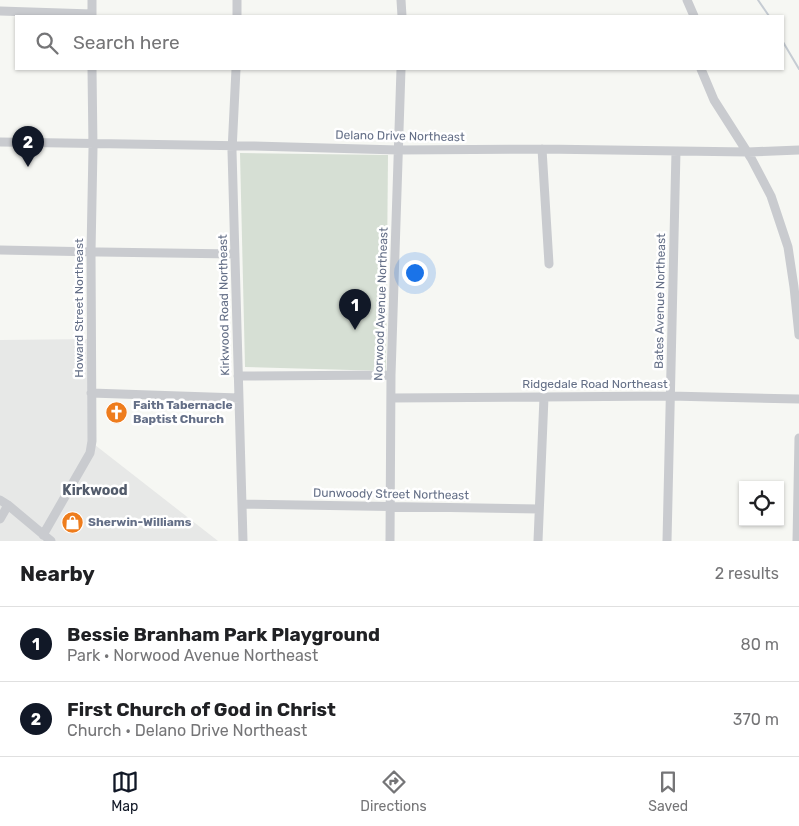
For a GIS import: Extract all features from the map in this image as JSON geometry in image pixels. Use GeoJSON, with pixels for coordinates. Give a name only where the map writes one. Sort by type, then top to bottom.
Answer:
{"type":"FeatureCollection","features":[{"type":"Feature","properties":{"kind":"street"},"geometry":{"type":"LineString","coordinates":[[0,11],[92,15],[92,0]]}},
{"type":"Feature","properties":{"kind":"street"},"geometry":{"type":"LineString","coordinates":[[237,0],[237,15]]}},
{"type":"Feature","properties":{"kind":"street"},"geometry":{"type":"LineString","coordinates":[[401,0],[402,15]]}},
{"type":"Feature","properties":{"kind":"street"},"geometry":{"type":"LineString","coordinates":[[687,0],[694,15]]}},
{"type":"Feature","properties":{"kind":"street","name":"Howard Street Northeast"},"geometry":{"type":"LineString","coordinates":[[47,538],[90,453],[92,441],[92,70]]}},
{"type":"Feature","properties":{"kind":"street","name":"Kirkwood Road Northeast"},"geometry":{"type":"LineString","coordinates":[[236,70],[232,146],[243,541]]}},
{"type":"Feature","properties":{"kind":"street","name":"Norwood Avenue Northeast"},"geometry":{"type":"LineString","coordinates":[[390,541],[391,375],[401,70]]}},
{"type":"Feature","properties":{"kind":"street"},"geometry":{"type":"LineString","coordinates":[[701,70],[714,100],[748,152],[771,196],[788,247],[799,335]]}},
{"type":"Feature","properties":{"kind":"street","name":"Delano Drive Northeast"},"geometry":{"type":"LineString","coordinates":[[0,142],[398,150],[542,149],[748,152],[799,150]]}},
{"type":"Feature","properties":{"kind":"street"},"geometry":{"type":"LineString","coordinates":[[542,149],[549,264]]}},
{"type":"Feature","properties":{"kind":"street","name":"Bates Avenue Northeast"},"geometry":{"type":"LineString","coordinates":[[667,541],[676,151]]}},
{"type":"Feature","properties":{"kind":"street"},"geometry":{"type":"LineString","coordinates":[[0,250],[235,254]]}},
{"type":"Feature","properties":{"kind":"street"},"geometry":{"type":"LineString","coordinates":[[238,376],[391,375]]}},
{"type":"Feature","properties":{"kind":"street"},"geometry":{"type":"LineString","coordinates":[[91,393],[239,398]]}},
{"type":"Feature","properties":{"kind":"street","name":"Ridgedale Road Northeast"},"geometry":{"type":"LineString","coordinates":[[391,398],[670,396],[799,399]]}},
{"type":"Feature","properties":{"kind":"street"},"geometry":{"type":"LineString","coordinates":[[538,541],[544,397]]}},
{"type":"Feature","properties":{"kind":"street"},"geometry":{"type":"LineString","coordinates":[[797,541],[799,438]]}},
{"type":"Feature","properties":{"kind":"street"},"geometry":{"type":"LineString","coordinates":[[0,500],[47,538]]}},
{"type":"Feature","properties":{"kind":"street","name":"Dunwoody Street Northeast"},"geometry":{"type":"LineString","coordinates":[[242,504],[539,509]]}},
{"type":"Feature","properties":{"kind":"street"},"geometry":{"type":"LineString","coordinates":[[0,519],[8,505]]}},
{"type":"Feature","properties":{"kind":"shaded area"},"geometry":{"type":"Polygon","coordinates":[[[240,153],[388,155],[386,371],[245,367],[240,153]]]}},
{"type":"Feature","properties":{"kind":"shaded area"},"geometry":{"type":"Polygon","coordinates":[[[94,339],[95,445],[218,541],[0,541],[0,340],[94,339]]]}},
{"type":"Feature","properties":{"kind":"waterway"},"geometry":{"type":"LineString","coordinates":[[758,0],[768,15]]}},
{"type":"Feature","properties":{"kind":"waterway"},"geometry":{"type":"LineString","coordinates":[[784,44],[799,69]]}},
{"type":"Feature","properties":{"kind":"place","name":"First Church of God in Christ"},"geometry":{"type":"Point","coordinates":[28,167]}},
{"type":"Feature","properties":{"kind":"place","name":"Bessie Branham Park Playground"},"geometry":{"type":"Point","coordinates":[355,330]}},
{"type":"Feature","properties":{"kind":"place","name":"Faith Tabernacle Baptist Church"},"geometry":{"type":"Point","coordinates":[117,412]}},
{"type":"Feature","properties":{"kind":"place","name":"Sherwin-Williams"},"geometry":{"type":"Point","coordinates":[72,522]}},
{"type":"Feature","properties":{"kind":"district","name":"Kirkwood"},"geometry":{"type":"Point","coordinates":[95,490]}}]}
